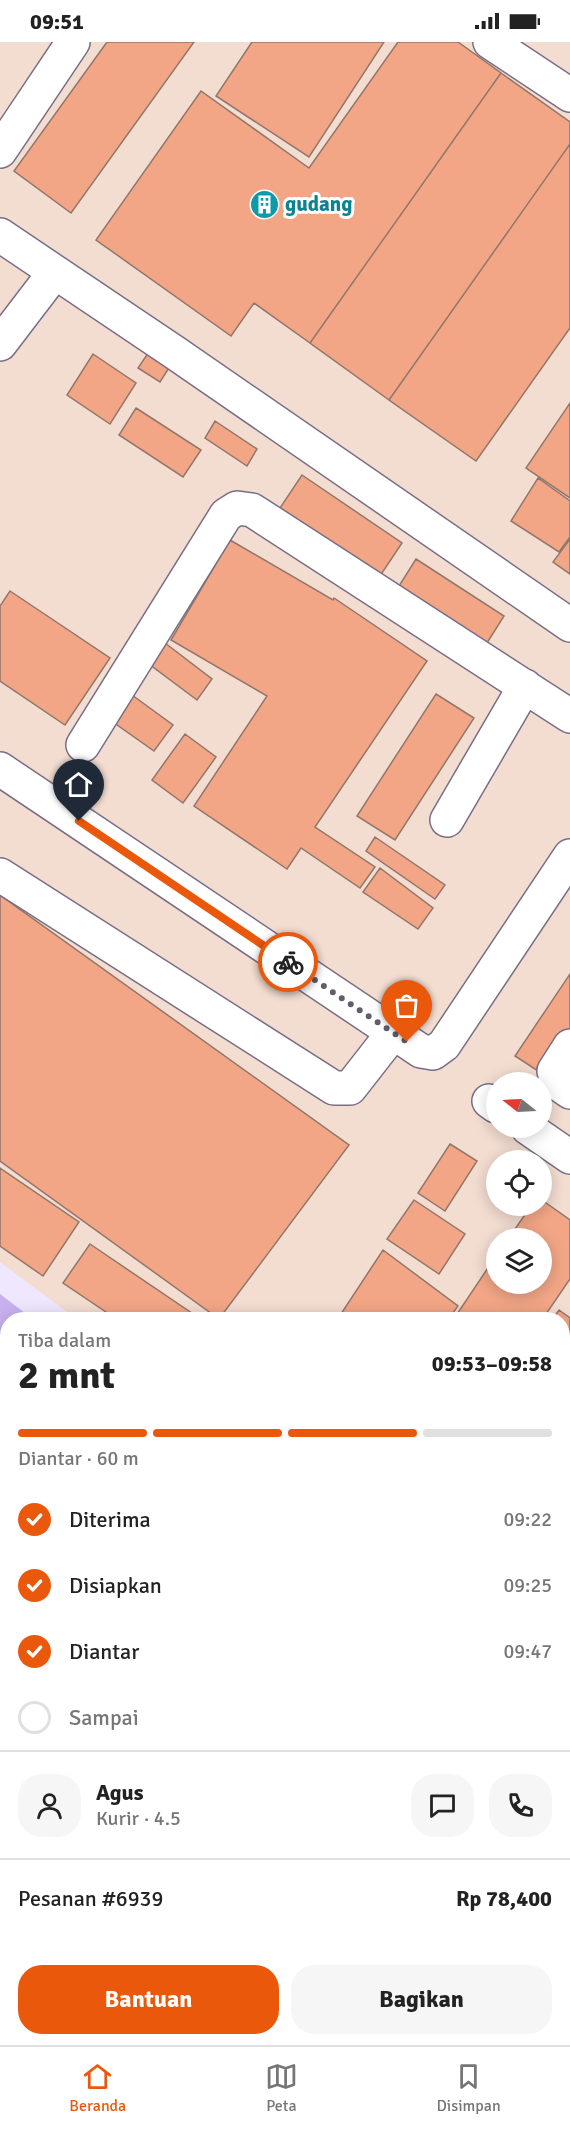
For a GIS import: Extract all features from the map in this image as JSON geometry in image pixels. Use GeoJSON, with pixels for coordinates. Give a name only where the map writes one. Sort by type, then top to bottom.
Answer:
{"type":"FeatureCollection","features":[{"type":"Feature","properties":{"kind":"street"},"geometry":{"type":"LineString","coordinates":[[0,151],[73,42]]}},
{"type":"Feature","properties":{"kind":"street"},"geometry":{"type":"LineString","coordinates":[[490,42],[570,95]]}},
{"type":"Feature","properties":{"kind":"street"},"geometry":{"type":"LineString","coordinates":[[0,235],[570,625]]}},
{"type":"Feature","properties":{"kind":"street"},"geometry":{"type":"LineString","coordinates":[[0,344],[55,272]]}},
{"type":"Feature","properties":{"kind":"street"},"geometry":{"type":"LineString","coordinates":[[83,745],[226,515],[237,508],[252,510],[570,716]]}},
{"type":"Feature","properties":{"kind":"street"},"geometry":{"type":"LineString","coordinates":[[447,820],[525,686]]}},
{"type":"Feature","properties":{"kind":"street"},"geometry":{"type":"LineString","coordinates":[[0,769],[393,1033],[421,1051],[433,1053],[444,1045],[570,856]]}},
{"type":"Feature","properties":{"kind":"street"},"geometry":{"type":"LineString","coordinates":[[0,875],[334,1088],[350,1088],[393,1033]]}},
{"type":"Feature","properties":{"kind":"street"},"geometry":{"type":"LineString","coordinates":[[570,1046],[554,1071],[557,1083],[570,1092]]}},
{"type":"Feature","properties":{"kind":"street"},"geometry":{"type":"LineString","coordinates":[[542,1138],[570,1157]]}},
{"type":"Feature","properties":{"kind":"shaded area"},"geometry":{"type":"Polygon","coordinates":[[[0,42],[570,42],[570,1312],[67,1312],[0,1262],[0,42]]]}},
{"type":"Feature","properties":{"kind":"shaded area"},"geometry":{"type":"Polygon","coordinates":[[[0,1294],[24,1312],[0,1312],[0,1294]]]}},
{"type":"Feature","properties":{"kind":"building"},"geometry":{"type":"Polygon","coordinates":[[[107,42],[194,42],[71,213],[14,171],[107,42]]]}},
{"type":"Feature","properties":{"kind":"building","name":"gudang"},"geometry":{"type":"Polygon","coordinates":[[[252,42],[384,42],[309,157],[216,96],[252,42]]]}},
{"type":"Feature","properties":{"kind":"building","name":"gudang"},"geometry":{"type":"Polygon","coordinates":[[[398,42],[458,42],[501,73],[310,343],[254,303],[231,336],[96,240],[201,91],[309,168],[398,42]]]}},
{"type":"Feature","properties":{"kind":"building","name":"gudang"},"geometry":{"type":"Polygon","coordinates":[[[501,73],[570,122],[570,144],[389,400],[310,343],[501,73]]]}},
{"type":"Feature","properties":{"kind":"building"},"geometry":{"type":"Polygon","coordinates":[[[570,144],[570,328],[476,461],[389,400],[570,144]]]}},
{"type":"Feature","properties":{"kind":"building"},"geometry":{"type":"Polygon","coordinates":[[[153,346],[174,360],[160,382],[138,368],[153,346]]]}},
{"type":"Feature","properties":{"kind":"building"},"geometry":{"type":"Polygon","coordinates":[[[93,354],[136,383],[110,424],[67,395],[93,354]]]}},
{"type":"Feature","properties":{"kind":"building"},"geometry":{"type":"Polygon","coordinates":[[[570,403],[570,498],[526,468],[570,403]]]}},
{"type":"Feature","properties":{"kind":"building"},"geometry":{"type":"Polygon","coordinates":[[[136,408],[201,450],[183,477],[119,435],[136,408]]]}},
{"type":"Feature","properties":{"kind":"building"},"geometry":{"type":"Polygon","coordinates":[[[215,421],[257,449],[247,466],[205,438],[215,421]]]}},
{"type":"Feature","properties":{"kind":"building"},"geometry":{"type":"Polygon","coordinates":[[[302,475],[402,543],[378,579],[278,511],[302,475]]]}},
{"type":"Feature","properties":{"kind":"building"},"geometry":{"type":"Polygon","coordinates":[[[538,478],[570,501],[570,537],[559,552],[511,521],[538,478]]]}},
{"type":"Feature","properties":{"kind":"building"},"geometry":{"type":"Polygon","coordinates":[[[570,539],[570,574],[553,562],[570,539]]]}},
{"type":"Feature","properties":{"kind":"building"},"geometry":{"type":"Polygon","coordinates":[[[230,540],[333,600],[334,598],[427,661],[315,827],[375,867],[360,888],[301,848],[287,869],[194,806],[267,696],[171,640],[230,540]]]}},
{"type":"Feature","properties":{"kind":"building"},"geometry":{"type":"Polygon","coordinates":[[[416,559],[504,616],[487,643],[399,586],[416,559]]]}},
{"type":"Feature","properties":{"kind":"building"},"geometry":{"type":"Polygon","coordinates":[[[10,591],[110,658],[65,725],[0,681],[0,606],[10,591]]]}},
{"type":"Feature","properties":{"kind":"building"},"geometry":{"type":"Polygon","coordinates":[[[165,643],[212,679],[197,700],[149,664],[165,643]]]}},
{"type":"Feature","properties":{"kind":"building"},"geometry":{"type":"Polygon","coordinates":[[[436,694],[474,718],[395,840],[357,816],[436,694]]]}},
{"type":"Feature","properties":{"kind":"building"},"geometry":{"type":"Polygon","coordinates":[[[132,695],[173,725],[154,751],[113,722],[132,695]]]}},
{"type":"Feature","properties":{"kind":"building"},"geometry":{"type":"Polygon","coordinates":[[[185,734],[216,757],[183,803],[152,780],[185,734]]]}},
{"type":"Feature","properties":{"kind":"building"},"geometry":{"type":"Polygon","coordinates":[[[375,837],[445,885],[435,899],[366,851],[375,837]]]}},
{"type":"Feature","properties":{"kind":"building"},"geometry":{"type":"Polygon","coordinates":[[[380,868],[433,908],[418,929],[363,892],[380,868]]]}},
{"type":"Feature","properties":{"kind":"building"},"geometry":{"type":"Polygon","coordinates":[[[0,895],[349,1145],[224,1312],[209,1312],[0,1161],[0,895]]]}},
{"type":"Feature","properties":{"kind":"building"},"geometry":{"type":"Polygon","coordinates":[[[570,974],[570,1030],[542,1072],[515,1056],[570,974]]]}},
{"type":"Feature","properties":{"kind":"building"},"geometry":{"type":"Polygon","coordinates":[[[450,1144],[477,1161],[445,1211],[418,1193],[450,1144]]]}},
{"type":"Feature","properties":{"kind":"building"},"geometry":{"type":"Polygon","coordinates":[[[0,1168],[79,1222],[43,1276],[0,1246],[0,1168]]]}},
{"type":"Feature","properties":{"kind":"building"},"geometry":{"type":"Polygon","coordinates":[[[414,1200],[465,1234],[439,1274],[387,1239],[414,1200]]]}},
{"type":"Feature","properties":{"kind":"building"},"geometry":{"type":"Polygon","coordinates":[[[552,1207],[570,1220],[570,1279],[547,1312],[458,1312],[486,1271],[486,1294],[552,1294],[552,1228],[516,1228],[524,1216],[552,1216],[552,1207]]]}},
{"type":"Feature","properties":{"kind":"building"},"geometry":{"type":"Polygon","coordinates":[[[90,1244],[190,1312],[106,1312],[63,1283],[90,1244]]]}},
{"type":"Feature","properties":{"kind":"building"},"geometry":{"type":"Polygon","coordinates":[[[383,1250],[458,1306],[454,1312],[342,1312],[383,1250]]]}},
{"type":"Feature","properties":{"kind":"way so far"},"geometry":{"type":"LineString","coordinates":[[288,962],[407,1042]]}},
{"type":"Feature","properties":{"kind":"place","name":"gudang"},"geometry":{"type":"Point","coordinates":[264,204]}},
{"type":"Feature","properties":{"kind":"route"},"geometry":{"type":"LineString","coordinates":[[79,821],[288,962]]}}]}
